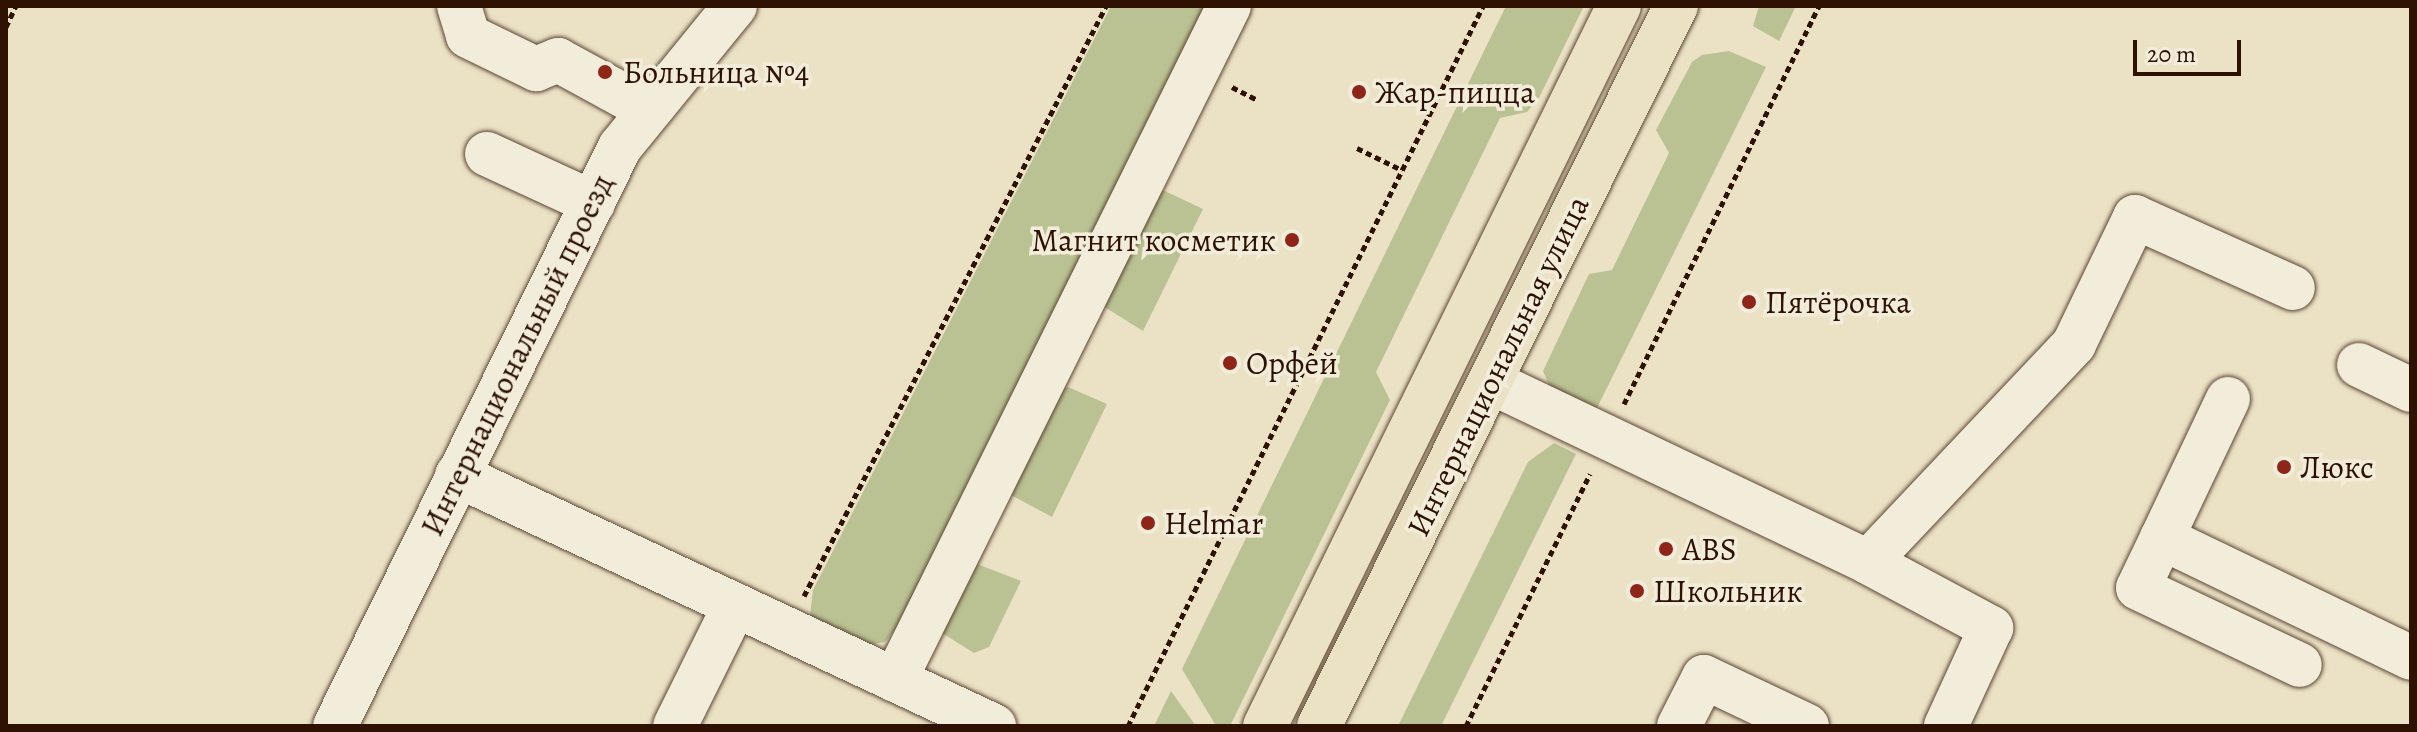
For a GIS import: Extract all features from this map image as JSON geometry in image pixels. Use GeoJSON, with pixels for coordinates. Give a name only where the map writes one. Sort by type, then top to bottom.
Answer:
{"type":"FeatureCollection","features":[{"type":"Feature","properties":{"kind":"main road","name":"Интернациональная улица"},"geometry":{"type":"LineString","coordinates":[[1265,726],[1619,6]]}},
{"type":"Feature","properties":{"kind":"main road","name":"Интернациональная улица"},"geometry":{"type":"LineString","coordinates":[[1319,726],[1676,6]]}},
{"type":"Feature","properties":{"kind":"street"},"geometry":{"type":"LineString","coordinates":[[459,6],[468,36],[536,69],[558,60],[648,109]]}},
{"type":"Feature","properties":{"kind":"street","name":"Интернациональный проезд"},"geometry":{"type":"LineString","coordinates":[[335,726],[620,147],[735,6]]}},
{"type":"Feature","properties":{"kind":"street"},"geometry":{"type":"LineString","coordinates":[[895,680],[1229,6]]}},
{"type":"Feature","properties":{"kind":"street"},"geometry":{"type":"LineString","coordinates":[[487,154],[593,203]]}},
{"type":"Feature","properties":{"kind":"street"},"geometry":{"type":"LineString","coordinates":[[1868,562],[2074,344],[2135,217],[2293,288]]}},
{"type":"Feature","properties":{"kind":"street"},"geometry":{"type":"LineString","coordinates":[[2359,365],[2411,390]]}},
{"type":"Feature","properties":{"kind":"street"},"geometry":{"type":"LineString","coordinates":[[1491,382],[1868,562],[1991,628],[1946,726]]}},
{"type":"Feature","properties":{"kind":"street"},"geometry":{"type":"LineString","coordinates":[[2228,399],[2138,588],[2300,665]]}},
{"type":"Feature","properties":{"kind":"street"},"geometry":{"type":"LineString","coordinates":[[457,475],[994,726]]}},
{"type":"Feature","properties":{"kind":"street"},"geometry":{"type":"LineString","coordinates":[[2162,538],[2411,658]]}},
{"type":"Feature","properties":{"kind":"street"},"geometry":{"type":"LineString","coordinates":[[675,726],[735,605]]}},
{"type":"Feature","properties":{"kind":"street"},"geometry":{"type":"LineString","coordinates":[[1679,726],[1704,677],[1802,725]]}},
{"type":"Feature","properties":{"kind":"path"},"geometry":{"type":"LineString","coordinates":[[6,27],[16,6]]}},
{"type":"Feature","properties":{"kind":"path"},"geometry":{"type":"LineString","coordinates":[[787,629],[1106,6]]}},
{"type":"Feature","properties":{"kind":"path"},"geometry":{"type":"LineString","coordinates":[[1128,726],[1483,6]]}},
{"type":"Feature","properties":{"kind":"path"},"geometry":{"type":"LineString","coordinates":[[1466,726],[1819,6]]}},
{"type":"Feature","properties":{"kind":"path"},"geometry":{"type":"LineString","coordinates":[[1357,148],[1402,170]]}},
{"type":"Feature","properties":{"kind":"green space"},"geometry":{"type":"Polygon","coordinates":[[[1111,6],[1207,6],[897,627],[885,642],[867,645],[810,616],[813,590],[1111,6]]]}},
{"type":"Feature","properties":{"kind":"green space"},"geometry":{"type":"Polygon","coordinates":[[[1506,6],[1584,6],[1539,98],[1527,112],[1500,118],[1376,372],[1390,400],[1230,726],[1216,726],[1182,669],[1506,6]]]}},
{"type":"Feature","properties":{"kind":"green space"},"geometry":{"type":"Polygon","coordinates":[[[1759,6],[1796,6],[1779,41],[1753,26],[1759,6]]]}},
{"type":"Feature","properties":{"kind":"green space"},"geometry":{"type":"Polygon","coordinates":[[[1729,51],[1766,67],[1592,418],[1556,401],[1543,371],[1589,274],[1612,270],[1669,153],[1656,130],[1692,62],[1702,55],[1729,51]]]}},
{"type":"Feature","properties":{"kind":"green space"},"geometry":{"type":"Polygon","coordinates":[[[1165,191],[1203,209],[1143,331],[1103,306],[1154,192],[1165,191]]]}},
{"type":"Feature","properties":{"kind":"green space"},"geometry":{"type":"Polygon","coordinates":[[[1068,387],[1107,404],[1052,517],[1009,494],[1056,390],[1068,387]]]}},
{"type":"Feature","properties":{"kind":"green space"},"geometry":{"type":"Polygon","coordinates":[[[1554,443],[1576,454],[1441,726],[1398,726],[1528,462],[1554,443]]]}},
{"type":"Feature","properties":{"kind":"green space"},"geometry":{"type":"Polygon","coordinates":[[[977,564],[1021,581],[989,647],[974,653],[942,633],[977,564]]]}},
{"type":"Feature","properties":{"kind":"green space"},"geometry":{"type":"Polygon","coordinates":[[[1171,691],[1196,726],[1154,726],[1171,691]]]}},
{"type":"Feature","properties":{"kind":"place","name":"Больница №4"},"geometry":{"type":"Point","coordinates":[605,72]}},
{"type":"Feature","properties":{"kind":"place","name":"Жар-пицца"},"geometry":{"type":"Point","coordinates":[1359,92]}},
{"type":"Feature","properties":{"kind":"place","name":"Магнит косметик"},"geometry":{"type":"Point","coordinates":[1292,240]}},
{"type":"Feature","properties":{"kind":"place","name":"Пятёрочка"},"geometry":{"type":"Point","coordinates":[1749,302]}},
{"type":"Feature","properties":{"kind":"place","name":"Орфей"},"geometry":{"type":"Point","coordinates":[1230,363]}},
{"type":"Feature","properties":{"kind":"place","name":"Люкс"},"geometry":{"type":"Point","coordinates":[2284,467]}},
{"type":"Feature","properties":{"kind":"place","name":"Helmar"},"geometry":{"type":"Point","coordinates":[1148,523]}},
{"type":"Feature","properties":{"kind":"place","name":"ABS"},"geometry":{"type":"Point","coordinates":[1666,549]}},
{"type":"Feature","properties":{"kind":"place","name":"Школьник"},"geometry":{"type":"Point","coordinates":[1637,591]}}]}
